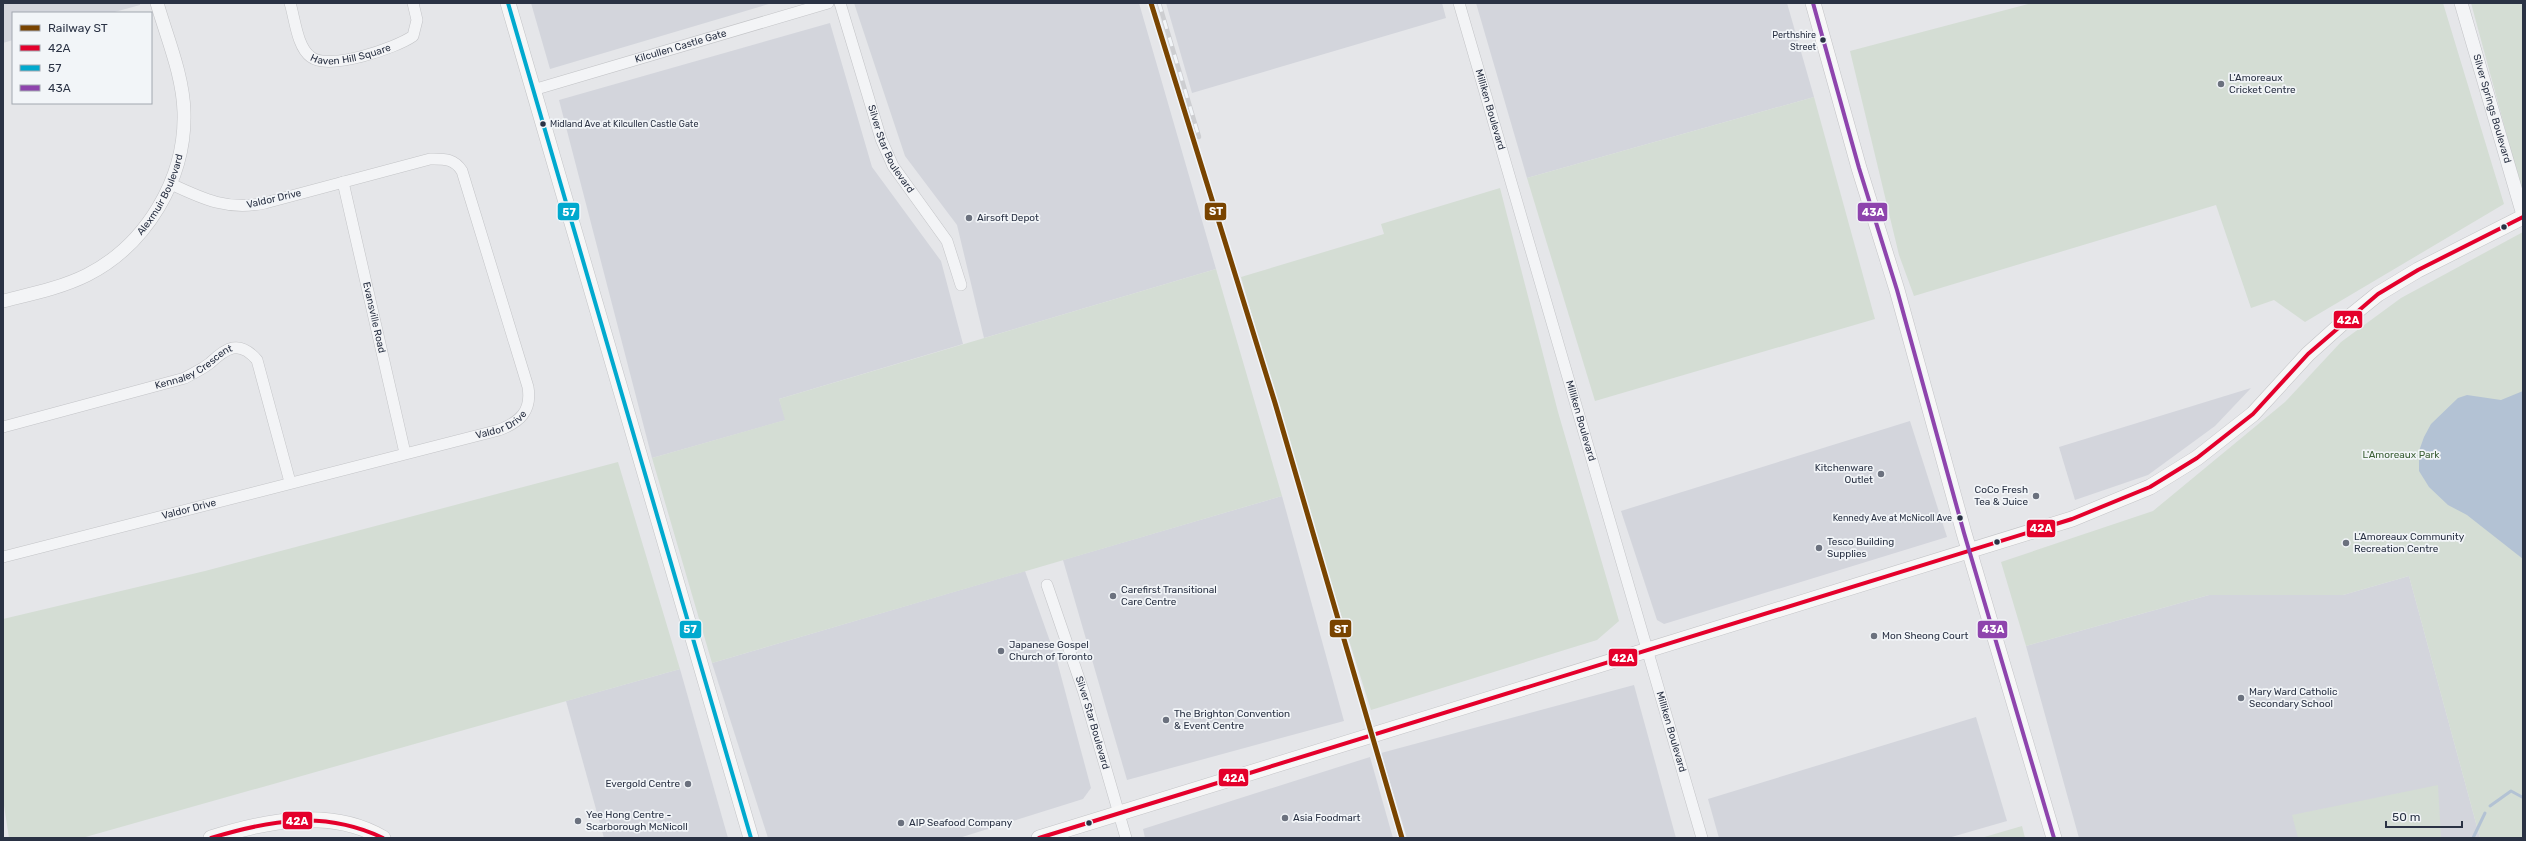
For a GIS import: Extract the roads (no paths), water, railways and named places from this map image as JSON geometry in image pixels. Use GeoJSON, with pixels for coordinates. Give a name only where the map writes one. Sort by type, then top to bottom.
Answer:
{"type":"FeatureCollection","features":[{"type":"Feature","properties":{"kind":"main road"},"geometry":{"type":"LineString","coordinates":[[508,3],[751,838]]}},
{"type":"Feature","properties":{"kind":"main road"},"geometry":{"type":"LineString","coordinates":[[1813,3],[1969,550],[2054,838]]}},
{"type":"Feature","properties":{"kind":"main road"},"geometry":{"type":"LineString","coordinates":[[1038,838],[2072,519],[2150,487],[2197,458],[2253,414],[2308,354],[2346,319],[2378,294],[2414,272],[2523,216]]}},
{"type":"Feature","properties":{"kind":"main road"},"geometry":{"type":"LineString","coordinates":[[211,838],[267,822],[305,820],[348,824],[383,838]]}},
{"type":"Feature","properties":{"kind":"street","name":"Alexmuir Boulevard"},"geometry":{"type":"LineString","coordinates":[[3,301],[65,284],[88,274],[115,256],[138,236],[152,219],[171,184],[183,132],[184,111],[178,75],[157,3]]}},
{"type":"Feature","properties":{"kind":"street","name":"Haven Hill Square"},"geometry":{"type":"LineString","coordinates":[[290,3],[305,51],[311,58],[330,62],[389,48],[413,36],[418,20],[413,3]]}},
{"type":"Feature","properties":{"kind":"street","name":"Kilcullen Castle Gate"},"geometry":{"type":"LineString","coordinates":[[533,90],[828,3]]}},
{"type":"Feature","properties":{"kind":"street","name":"Silver Star Boulevard"},"geometry":{"type":"LineString","coordinates":[[840,3],[881,139],[893,166],[947,241],[961,285]]}},
{"type":"Feature","properties":{"kind":"street","name":"Milliken Boulevard"},"geometry":{"type":"LineString","coordinates":[[1459,3],[1702,838]]}},
{"type":"Feature","properties":{"kind":"street","name":"Silver Springs Boulevard"},"geometry":{"type":"LineString","coordinates":[[2461,3],[2523,216]]}},
{"type":"Feature","properties":{"kind":"street","name":"Valdor Drive"},"geometry":{"type":"LineString","coordinates":[[3,557],[512,425],[522,418],[528,407],[528,387],[458,165],[450,160],[430,159],[241,207],[218,203],[171,184]]}},
{"type":"Feature","properties":{"kind":"street","name":"Evansville Road"},"geometry":{"type":"LineString","coordinates":[[343,182],[405,453]]}},
{"type":"Feature","properties":{"kind":"street","name":"Kennaley Crescent"},"geometry":{"type":"LineString","coordinates":[[3,427],[185,378],[209,363],[222,351],[231,348],[242,348],[250,352],[257,360],[290,482]]}},
{"type":"Feature","properties":{"kind":"street","name":"Silver Star Boulevard"},"geometry":{"type":"LineString","coordinates":[[1047,585],[1084,693],[1126,838]]}},
{"type":"Feature","properties":{"kind":"water"},"geometry":{"type":"Polygon","coordinates":[[[2523,391],[2523,559],[2467,515],[2448,505],[2429,487],[2419,471],[2419,451],[2431,424],[2458,398],[2467,395],[2501,400],[2523,391]]]}},
{"type":"Feature","properties":{"kind":"waterway"},"geometry":{"type":"LineString","coordinates":[[2490,806],[2511,791],[2522,797]]}},
{"type":"Feature","properties":{"kind":"waterway"},"geometry":{"type":"LineString","coordinates":[[2473,838],[2485,813]]}},
{"type":"Feature","properties":{"kind":"railway"},"geometry":{"type":"LineString","coordinates":[[1159,3],[1199,137]]}},
{"type":"Feature","properties":{"kind":"rail line","name":"ST"},"geometry":{"type":"LineString","coordinates":[[1151,3],[1275,403],[1402,838]]}},
{"type":"Feature","properties":{"kind":"place","name":"Perthshire Street"},"geometry":{"type":"Point","coordinates":[1823,40]}},
{"type":"Feature","properties":{"kind":"place","name":"L'Amoreaux Cricket Centre"},"geometry":{"type":"Point","coordinates":[2221,84]}},
{"type":"Feature","properties":{"kind":"place","name":"Midland Ave at Kilcullen Castle Gate"},"geometry":{"type":"Point","coordinates":[543,124]}},
{"type":"Feature","properties":{"kind":"place","name":"Airsoft Depot"},"geometry":{"type":"Point","coordinates":[969,218]}},
{"type":"Feature","properties":{"kind":"place","name":"Kitchenware Outlet"},"geometry":{"type":"Point","coordinates":[1881,474]}},
{"type":"Feature","properties":{"kind":"place","name":"CoCo Fresh Tea & Juice"},"geometry":{"type":"Point","coordinates":[2036,496]}},
{"type":"Feature","properties":{"kind":"place","name":"Kennedy Ave at McNicoll Ave"},"geometry":{"type":"Point","coordinates":[1960,518]}},
{"type":"Feature","properties":{"kind":"place","name":"L’Amoreaux Community Recreation Centre"},"geometry":{"type":"Point","coordinates":[2346,543]}},
{"type":"Feature","properties":{"kind":"place","name":"Tesco Building Supplies"},"geometry":{"type":"Point","coordinates":[1819,548]}},
{"type":"Feature","properties":{"kind":"place","name":"Carefirst Transitional Care Centre"},"geometry":{"type":"Point","coordinates":[1113,596]}},
{"type":"Feature","properties":{"kind":"place","name":"Mon Sheong Court"},"geometry":{"type":"Point","coordinates":[1874,636]}},
{"type":"Feature","properties":{"kind":"place","name":"Japanese Gospel Church of Toronto"},"geometry":{"type":"Point","coordinates":[1001,651]}},
{"type":"Feature","properties":{"kind":"place","name":"Mary Ward Catholic Secondary School"},"geometry":{"type":"Point","coordinates":[2241,698]}},
{"type":"Feature","properties":{"kind":"place","name":"The Brighton Convention & Event Centre"},"geometry":{"type":"Point","coordinates":[1166,720]}},
{"type":"Feature","properties":{"kind":"place","name":"Evergold Centre"},"geometry":{"type":"Point","coordinates":[688,784]}},
{"type":"Feature","properties":{"kind":"place","name":"Asia Foodmart"},"geometry":{"type":"Point","coordinates":[1285,818]}},
{"type":"Feature","properties":{"kind":"place","name":"Yee Hong Centre - Scarborough McNicoll"},"geometry":{"type":"Point","coordinates":[578,821]}},
{"type":"Feature","properties":{"kind":"place","name":"AIP Seafood Company"},"geometry":{"type":"Point","coordinates":[901,823]}},
{"type":"Feature","properties":{"kind":"park label","name":"L'Amoreaux Park"},"geometry":{"type":"Point","coordinates":[2401,455]}}]}
